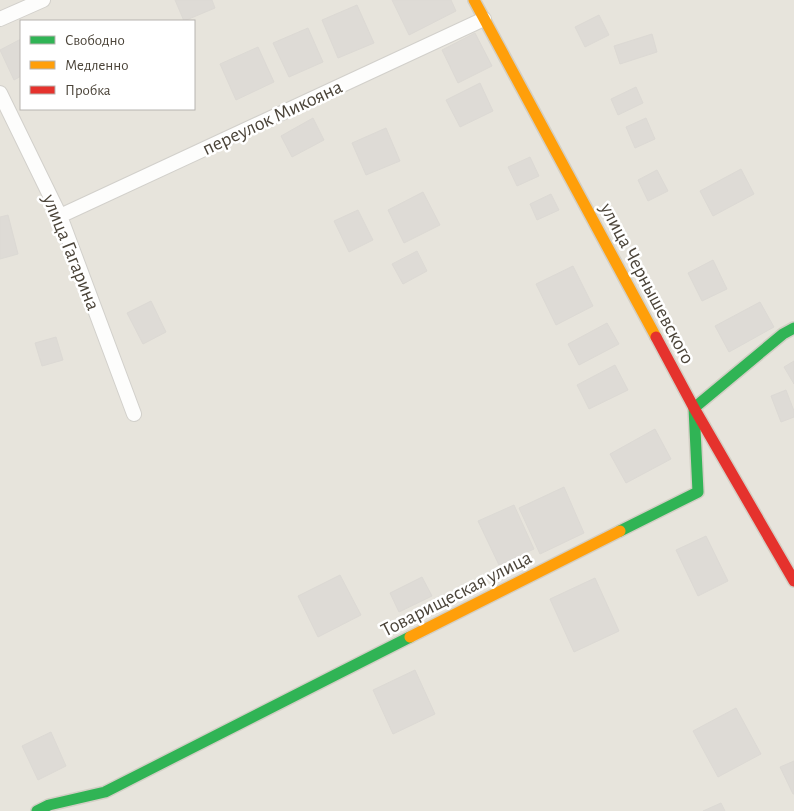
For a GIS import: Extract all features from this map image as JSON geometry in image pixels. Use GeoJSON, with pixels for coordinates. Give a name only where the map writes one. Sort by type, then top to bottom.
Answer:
{"type":"FeatureCollection","features":[{"type":"Feature","properties":{"kind":"street"},"geometry":{"type":"LineString","coordinates":[[0,19],[42,0]]}},
{"type":"Feature","properties":{"kind":"street","name":"улица Чернышевского"},"geometry":{"type":"LineString","coordinates":[[474,0],[694,408],[794,581]]}},
{"type":"Feature","properties":{"kind":"street","name":"переулок Микояна"},"geometry":{"type":"LineString","coordinates":[[60,216],[484,19]]}},
{"type":"Feature","properties":{"kind":"street","name":"улица Гагарина"},"geometry":{"type":"LineString","coordinates":[[0,93],[60,216],[134,414]]}},
{"type":"Feature","properties":{"kind":"street"},"geometry":{"type":"LineString","coordinates":[[694,408],[783,334],[794,328]]}},
{"type":"Feature","properties":{"kind":"street","name":"Товарищеская улица"},"geometry":{"type":"LineString","coordinates":[[45,809],[105,792],[698,492],[694,408]]}},
{"type":"Feature","properties":{"kind":"shaded area"},"geometry":{"type":"Polygon","coordinates":[[[0,0],[794,0],[794,811],[0,811],[0,0]]]}},
{"type":"Feature","properties":{"kind":"building"},"geometry":{"type":"Polygon","coordinates":[[[175,0],[212,0],[215,8],[184,20],[175,0]]]}},
{"type":"Feature","properties":{"kind":"building"},"geometry":{"type":"Polygon","coordinates":[[[392,0],[451,0],[456,11],[409,35],[392,0]]]}},
{"type":"Feature","properties":{"kind":"building"},"geometry":{"type":"Polygon","coordinates":[[[357,5],[374,43],[338,58],[322,20],[357,5]]]}},
{"type":"Feature","properties":{"kind":"building"},"geometry":{"type":"Polygon","coordinates":[[[599,15],[609,35],[585,47],[575,27],[599,15]]]}},
{"type":"Feature","properties":{"kind":"building"},"geometry":{"type":"Polygon","coordinates":[[[308,28],[323,62],[289,77],[273,43],[308,28]]]}},
{"type":"Feature","properties":{"kind":"building"},"geometry":{"type":"Polygon","coordinates":[[[475,33],[492,66],[458,83],[442,50],[475,33]]]}},
{"type":"Feature","properties":{"kind":"building"},"geometry":{"type":"Polygon","coordinates":[[[652,34],[657,52],[620,64],[614,46],[652,34]]]}},
{"type":"Feature","properties":{"kind":"building"},"geometry":{"type":"Polygon","coordinates":[[[20,40],[20,77],[14,80],[0,50],[20,40]]]}},
{"type":"Feature","properties":{"kind":"building"},"geometry":{"type":"Polygon","coordinates":[[[258,47],[274,82],[236,100],[220,64],[258,47]]]}},
{"type":"Feature","properties":{"kind":"building"},"geometry":{"type":"Polygon","coordinates":[[[480,83],[493,111],[460,127],[446,100],[480,83]]]}},
{"type":"Feature","properties":{"kind":"building"},"geometry":{"type":"Polygon","coordinates":[[[636,87],[643,103],[618,115],[611,99],[636,87]]]}},
{"type":"Feature","properties":{"kind":"building"},"geometry":{"type":"Polygon","coordinates":[[[313,118],[324,140],[292,157],[281,136],[313,118]]]}},
{"type":"Feature","properties":{"kind":"building"},"geometry":{"type":"Polygon","coordinates":[[[646,118],[655,139],[635,148],[626,127],[646,118]]]}},
{"type":"Feature","properties":{"kind":"building"},"geometry":{"type":"Polygon","coordinates":[[[386,128],[400,161],[366,175],[352,143],[386,128]]]}},
{"type":"Feature","properties":{"kind":"building"},"geometry":{"type":"Polygon","coordinates":[[[530,157],[539,176],[517,186],[508,167],[530,157]]]}},
{"type":"Feature","properties":{"kind":"building"},"geometry":{"type":"Polygon","coordinates":[[[741,169],[754,194],[713,216],[700,191],[741,169]]]}},
{"type":"Feature","properties":{"kind":"building"},"geometry":{"type":"Polygon","coordinates":[[[657,170],[668,191],[648,201],[638,180],[657,170]]]}},
{"type":"Feature","properties":{"kind":"building"},"geometry":{"type":"Polygon","coordinates":[[[423,192],[440,225],[404,243],[388,210],[423,192]]]}},
{"type":"Feature","properties":{"kind":"building"},"geometry":{"type":"Polygon","coordinates":[[[551,194],[559,210],[537,220],[530,204],[551,194]]]}},
{"type":"Feature","properties":{"kind":"building"},"geometry":{"type":"Polygon","coordinates":[[[358,210],[373,240],[349,252],[334,221],[358,210]]]}},
{"type":"Feature","properties":{"kind":"building"},"geometry":{"type":"Polygon","coordinates":[[[8,215],[18,254],[0,259],[0,217],[8,215]]]}},
{"type":"Feature","properties":{"kind":"building"},"geometry":{"type":"Polygon","coordinates":[[[417,251],[427,271],[403,284],[392,264],[417,251]]]}},
{"type":"Feature","properties":{"kind":"building"},"geometry":{"type":"Polygon","coordinates":[[[713,260],[727,289],[702,301],[688,273],[713,260]]]}},
{"type":"Feature","properties":{"kind":"building"},"geometry":{"type":"Polygon","coordinates":[[[573,266],[593,306],[556,325],[536,284],[573,266]]]}},
{"type":"Feature","properties":{"kind":"building"},"geometry":{"type":"Polygon","coordinates":[[[151,301],[166,332],[143,344],[127,313],[151,301]]]}},
{"type":"Feature","properties":{"kind":"building"},"geometry":{"type":"Polygon","coordinates":[[[760,302],[774,327],[729,352],[715,326],[760,302]]]}},
{"type":"Feature","properties":{"kind":"building"},"geometry":{"type":"Polygon","coordinates":[[[607,323],[619,344],[579,365],[568,344],[607,323]]]}},
{"type":"Feature","properties":{"kind":"building"},"geometry":{"type":"Polygon","coordinates":[[[56,337],[63,360],[42,366],[35,343],[56,337]]]}},
{"type":"Feature","properties":{"kind":"building"},"geometry":{"type":"Polygon","coordinates":[[[794,361],[794,384],[784,367],[794,361]]]}},
{"type":"Feature","properties":{"kind":"building"},"geometry":{"type":"Polygon","coordinates":[[[615,365],[628,390],[589,409],[577,385],[615,365]]]}},
{"type":"Feature","properties":{"kind":"building"},"geometry":{"type":"Polygon","coordinates":[[[786,390],[794,411],[794,417],[781,422],[771,396],[786,390]]]}},
{"type":"Feature","properties":{"kind":"building"},"geometry":{"type":"Polygon","coordinates":[[[655,429],[671,459],[626,483],[610,454],[655,429]]]}},
{"type":"Feature","properties":{"kind":"building"},"geometry":{"type":"Polygon","coordinates":[[[564,487],[584,533],[540,554],[519,508],[564,487]]]}},
{"type":"Feature","properties":{"kind":"building"},"geometry":{"type":"Polygon","coordinates":[[[514,505],[534,549],[499,565],[478,521],[514,505]]]}},
{"type":"Feature","properties":{"kind":"building"},"geometry":{"type":"Polygon","coordinates":[[[706,536],[728,581],[698,596],[676,550],[706,536]]]}},
{"type":"Feature","properties":{"kind":"building"},"geometry":{"type":"Polygon","coordinates":[[[340,575],[361,615],[318,637],[298,596],[340,575]]]}},
{"type":"Feature","properties":{"kind":"building"},"geometry":{"type":"Polygon","coordinates":[[[422,577],[432,596],[399,612],[390,593],[422,577]]]}},
{"type":"Feature","properties":{"kind":"building"},"geometry":{"type":"Polygon","coordinates":[[[595,578],[619,631],[574,652],[550,599],[595,578]]]}},
{"type":"Feature","properties":{"kind":"building"},"geometry":{"type":"Polygon","coordinates":[[[415,670],[435,714],[393,734],[373,690],[415,670]]]}},
{"type":"Feature","properties":{"kind":"building"},"geometry":{"type":"Polygon","coordinates":[[[736,708],[761,754],[718,777],[693,731],[736,708]]]}},
{"type":"Feature","properties":{"kind":"building"},"geometry":{"type":"Polygon","coordinates":[[[51,732],[66,766],[38,780],[22,746],[51,732]]]}},
{"type":"Feature","properties":{"kind":"building"},"geometry":{"type":"Polygon","coordinates":[[[794,761],[794,794],[793,794],[780,767],[794,761]]]}},
{"type":"Feature","properties":{"kind":"building"},"geometry":{"type":"Polygon","coordinates":[[[721,803],[725,811],[703,811],[721,803]]]}},
{"type":"Feature","properties":{"kind":"traffic: fast"},"geometry":{"type":"LineString","coordinates":[[620,531],[698,492],[694,408],[783,334],[794,328]]}},
{"type":"Feature","properties":{"kind":"traffic: fast"},"geometry":{"type":"LineString","coordinates":[[37,811],[49,805],[105,792],[410,637]]}},
{"type":"Feature","properties":{"kind":"traffic: slow"},"geometry":{"type":"LineString","coordinates":[[474,0],[656,337]]}},
{"type":"Feature","properties":{"kind":"traffic: slow"},"geometry":{"type":"LineString","coordinates":[[410,637],[620,531]]}},
{"type":"Feature","properties":{"kind":"traffic: jam"},"geometry":{"type":"LineString","coordinates":[[656,337],[694,408],[794,581]]}}]}
